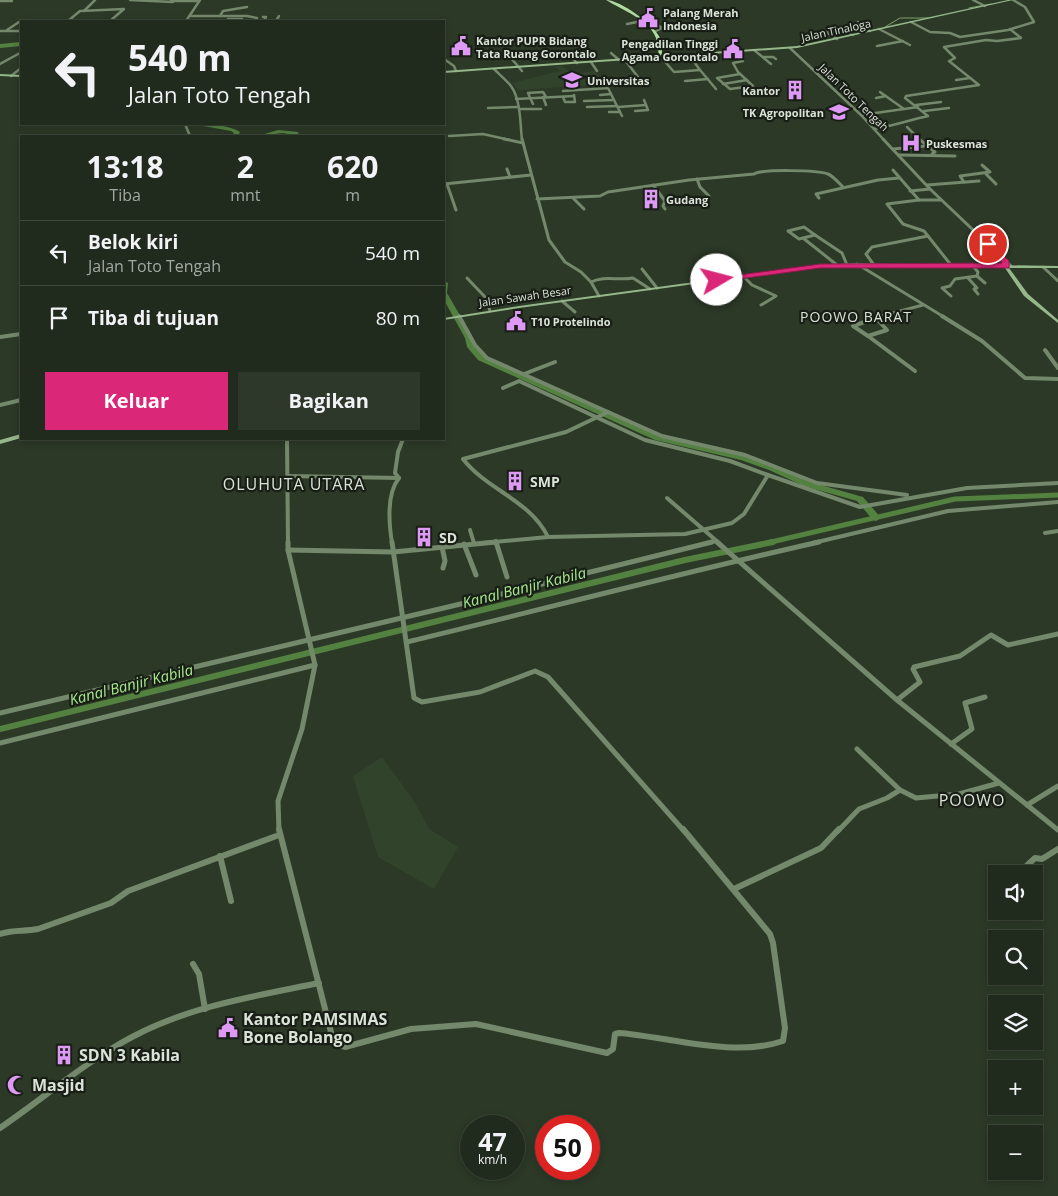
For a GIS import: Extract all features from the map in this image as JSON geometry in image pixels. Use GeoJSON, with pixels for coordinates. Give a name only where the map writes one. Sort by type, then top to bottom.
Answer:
{"type":"FeatureCollection","features":[{"type":"Feature","properties":{"kind":"main road"},"geometry":{"type":"LineString","coordinates":[[608,0],[629,11],[654,32],[658,40],[661,57]]}},
{"type":"Feature","properties":{"kind":"street"},"geometry":{"type":"LineString","coordinates":[[84,11],[95,0]]}},
{"type":"Feature","properties":{"kind":"street"},"geometry":{"type":"LineString","coordinates":[[130,0],[200,1]]}},
{"type":"Feature","properties":{"kind":"street"},"geometry":{"type":"LineString","coordinates":[[973,0],[983,5]]}},
{"type":"Feature","properties":{"kind":"street"},"geometry":{"type":"LineString","coordinates":[[911,22],[932,32],[951,33],[960,37],[1010,29],[1034,22],[1025,7],[1012,0]]}},
{"type":"Feature","properties":{"kind":"street","name":"Jalan Tinaloga"},"geometry":{"type":"LineString","coordinates":[[445,72],[790,48],[1012,0]]}},
{"type":"Feature","properties":{"kind":"street"},"geometry":{"type":"LineString","coordinates":[[0,1],[12,1]]}},
{"type":"Feature","properties":{"kind":"street"},"geometry":{"type":"LineString","coordinates":[[169,6],[172,1]]}},
{"type":"Feature","properties":{"kind":"street"},"geometry":{"type":"LineString","coordinates":[[187,20],[200,1]]}},
{"type":"Feature","properties":{"kind":"street"},"geometry":{"type":"LineString","coordinates":[[220,16],[223,11],[247,7]]}},
{"type":"Feature","properties":{"kind":"street"},"geometry":{"type":"LineString","coordinates":[[69,20],[79,12],[124,9],[111,20]]}},
{"type":"Feature","properties":{"kind":"street"},"geometry":{"type":"LineString","coordinates":[[191,16],[220,16],[227,19],[242,20]]}},
{"type":"Feature","properties":{"kind":"street"},"geometry":{"type":"LineString","coordinates":[[277,20],[279,16]]}},
{"type":"Feature","properties":{"kind":"street"},"geometry":{"type":"LineString","coordinates":[[263,17],[266,17],[264,20]]}},
{"type":"Feature","properties":{"kind":"street"},"geometry":{"type":"LineString","coordinates":[[227,19],[257,18]]}},
{"type":"Feature","properties":{"kind":"street"},"geometry":{"type":"LineString","coordinates":[[627,24],[642,21]]}},
{"type":"Feature","properties":{"kind":"street"},"geometry":{"type":"LineString","coordinates":[[6,31],[19,22]]}},
{"type":"Feature","properties":{"kind":"street"},"geometry":{"type":"LineString","coordinates":[[858,22],[870,31]]}},
{"type":"Feature","properties":{"kind":"street"},"geometry":{"type":"LineString","coordinates":[[647,26],[656,24],[662,28],[654,32]]}},
{"type":"Feature","properties":{"kind":"street"},"geometry":{"type":"LineString","coordinates":[[14,25],[20,26]]}},
{"type":"Feature","properties":{"kind":"street"},"geometry":{"type":"LineString","coordinates":[[853,28],[861,26]]}},
{"type":"Feature","properties":{"kind":"street"},"geometry":{"type":"LineString","coordinates":[[848,28],[843,30],[853,35]]}},
{"type":"Feature","properties":{"kind":"street"},"geometry":{"type":"LineString","coordinates":[[878,29],[910,45]]}},
{"type":"Feature","properties":{"kind":"street"},"geometry":{"type":"LineString","coordinates":[[874,129],[895,126],[928,115],[905,97],[979,85],[949,60],[955,58],[944,47],[986,40],[1001,41],[1021,38],[1010,29]]}},
{"type":"Feature","properties":{"kind":"street"},"geometry":{"type":"LineString","coordinates":[[830,30],[826,32],[837,39]]}},
{"type":"Feature","properties":{"kind":"street"},"geometry":{"type":"LineString","coordinates":[[0,31],[20,31]]}},
{"type":"Feature","properties":{"kind":"street"},"geometry":{"type":"LineString","coordinates":[[977,35],[986,40]]}},
{"type":"Feature","properties":{"kind":"street"},"geometry":{"type":"LineString","coordinates":[[877,46],[903,41]]}},
{"type":"Feature","properties":{"kind":"street","name":"Jalan Toto Tengah"},"geometry":{"type":"LineString","coordinates":[[790,48],[861,115],[930,189],[1008,265]]}},
{"type":"Feature","properties":{"kind":"street"},"geometry":{"type":"LineString","coordinates":[[754,50],[771,64]]}},
{"type":"Feature","properties":{"kind":"street"},"geometry":{"type":"LineString","coordinates":[[0,64],[6,58],[12,58],[20,52]]}},
{"type":"Feature","properties":{"kind":"street"},"geometry":{"type":"LineString","coordinates":[[566,52],[576,62]]}},
{"type":"Feature","properties":{"kind":"street"},"geometry":{"type":"LineString","coordinates":[[735,52],[744,61],[732,64],[753,86],[730,89],[717,78],[740,74]]}},
{"type":"Feature","properties":{"kind":"street"},"geometry":{"type":"LineString","coordinates":[[611,53],[618,60]]}},
{"type":"Feature","properties":{"kind":"street"},"geometry":{"type":"LineString","coordinates":[[689,55],[716,89]]}},
{"type":"Feature","properties":{"kind":"street"},"geometry":{"type":"LineString","coordinates":[[763,58],[773,56],[776,59]]}},
{"type":"Feature","properties":{"kind":"street"},"geometry":{"type":"LineString","coordinates":[[661,57],[674,72],[700,70]]}},
{"type":"Feature","properties":{"kind":"street"},"geometry":{"type":"LineString","coordinates":[[511,58],[520,67]]}},
{"type":"Feature","properties":{"kind":"street"},"geometry":{"type":"LineString","coordinates":[[445,60],[456,71]]}},
{"type":"Feature","properties":{"kind":"street"},"geometry":{"type":"LineString","coordinates":[[625,60],[638,76]]}},
{"type":"Feature","properties":{"kind":"street"},"geometry":{"type":"LineString","coordinates":[[445,64],[449,62]]}},
{"type":"Feature","properties":{"kind":"street"},"geometry":{"type":"LineString","coordinates":[[591,62],[597,70]]}},
{"type":"Feature","properties":{"kind":"street"},"geometry":{"type":"LineString","coordinates":[[533,66],[537,70]]}},
{"type":"Feature","properties":{"kind":"street"},"geometry":{"type":"LineString","coordinates":[[11,76],[20,69]]}},
{"type":"Feature","properties":{"kind":"street"},"geometry":{"type":"LineString","coordinates":[[494,69],[511,86],[519,108],[523,143],[537,199],[552,244],[565,262],[579,270],[591,282],[599,296]]}},
{"type":"Feature","properties":{"kind":"street"},"geometry":{"type":"LineString","coordinates":[[0,75],[20,76]]}},
{"type":"Feature","properties":{"kind":"street"},"geometry":{"type":"LineString","coordinates":[[956,80],[970,78]]}},
{"type":"Feature","properties":{"kind":"street"},"geometry":{"type":"LineString","coordinates":[[685,81],[708,79]]}},
{"type":"Feature","properties":{"kind":"street"},"geometry":{"type":"LineString","coordinates":[[723,84],[747,80]]}},
{"type":"Feature","properties":{"kind":"street"},"geometry":{"type":"LineString","coordinates":[[563,91],[614,87]]}},
{"type":"Feature","properties":{"kind":"street"},"geometry":{"type":"LineString","coordinates":[[608,88],[621,114],[609,112]]}},
{"type":"Feature","properties":{"kind":"street"},"geometry":{"type":"LineString","coordinates":[[558,102],[575,102],[572,91]]}},
{"type":"Feature","properties":{"kind":"street"},"geometry":{"type":"LineString","coordinates":[[533,104],[528,93],[542,92],[546,105]]}},
{"type":"Feature","properties":{"kind":"street"},"geometry":{"type":"LineString","coordinates":[[556,92],[557,97]]}},
{"type":"Feature","properties":{"kind":"street"},"geometry":{"type":"LineString","coordinates":[[880,92],[904,110]]}},
{"type":"Feature","properties":{"kind":"street"},"geometry":{"type":"LineString","coordinates":[[600,95],[611,94]]}},
{"type":"Feature","properties":{"kind":"street"},"geometry":{"type":"LineString","coordinates":[[516,99],[574,96]]}},
{"type":"Feature","properties":{"kind":"street"},"geometry":{"type":"LineString","coordinates":[[876,98],[886,96]]}},
{"type":"Feature","properties":{"kind":"street"},"geometry":{"type":"LineString","coordinates":[[563,97],[565,102]]}},
{"type":"Feature","properties":{"kind":"street"},"geometry":{"type":"LineString","coordinates":[[584,101],[614,100]]}},
{"type":"Feature","properties":{"kind":"street"},"geometry":{"type":"LineString","coordinates":[[630,100],[636,112],[648,110],[644,100]]}},
{"type":"Feature","properties":{"kind":"street"},"geometry":{"type":"LineString","coordinates":[[861,115],[904,110],[942,102]]}},
{"type":"Feature","properties":{"kind":"street"},"geometry":{"type":"LineString","coordinates":[[588,107],[646,105]]}},
{"type":"Feature","properties":{"kind":"street"},"geometry":{"type":"LineString","coordinates":[[488,108],[541,109]]}},
{"type":"Feature","properties":{"kind":"street"},"geometry":{"type":"LineString","coordinates":[[924,111],[949,108]]}},
{"type":"Feature","properties":{"kind":"street"},"geometry":{"type":"LineString","coordinates":[[907,127],[926,146],[935,152],[930,154]]}},
{"type":"Feature","properties":{"kind":"street"},"geometry":{"type":"LineString","coordinates":[[449,136],[483,134],[523,143]]}},
{"type":"Feature","properties":{"kind":"street"},"geometry":{"type":"LineString","coordinates":[[893,149],[926,146]]}},
{"type":"Feature","properties":{"kind":"street"},"geometry":{"type":"LineString","coordinates":[[899,155],[930,154],[955,156]]}},
{"type":"Feature","properties":{"kind":"street"},"geometry":{"type":"LineString","coordinates":[[964,182],[960,176],[990,172],[982,165]]}},
{"type":"Feature","properties":{"kind":"street"},"geometry":{"type":"LineString","coordinates":[[507,169],[510,177]]}},
{"type":"Feature","properties":{"kind":"street"},"geometry":{"type":"LineString","coordinates":[[537,199],[600,196],[608,192],[697,179],[755,174],[756,172],[766,170],[783,172],[806,171],[829,175],[843,187]]}},
{"type":"Feature","properties":{"kind":"street"},"geometry":{"type":"LineString","coordinates":[[892,170],[925,206]]}},
{"type":"Feature","properties":{"kind":"street"},"geometry":{"type":"LineString","coordinates":[[986,174],[996,184]]}},
{"type":"Feature","properties":{"kind":"street"},"geometry":{"type":"LineString","coordinates":[[456,210],[446,184],[531,175]]}},
{"type":"Feature","properties":{"kind":"street"},"geometry":{"type":"LineString","coordinates":[[819,198],[816,194],[832,192],[834,189],[872,180],[899,178]]}},
{"type":"Feature","properties":{"kind":"street"},"geometry":{"type":"LineString","coordinates":[[697,179],[700,187],[709,196]]}},
{"type":"Feature","properties":{"kind":"street"},"geometry":{"type":"LineString","coordinates":[[927,185],[979,181]]}},
{"type":"Feature","properties":{"kind":"street"},"geometry":{"type":"LineString","coordinates":[[653,185],[665,201],[663,206],[665,209]]}},
{"type":"Feature","properties":{"kind":"street"},"geometry":{"type":"LineString","coordinates":[[910,191],[930,189]]}},
{"type":"Feature","properties":{"kind":"street"},"geometry":{"type":"LineString","coordinates":[[572,197],[584,209]]}},
{"type":"Feature","properties":{"kind":"street"},"geometry":{"type":"LineString","coordinates":[[941,200],[887,204],[902,224],[924,231],[947,257],[951,265]]}},
{"type":"Feature","properties":{"kind":"street"},"geometry":{"type":"LineString","coordinates":[[815,235],[798,239],[788,232],[803,227],[815,235],[842,253],[847,265]]}},
{"type":"Feature","properties":{"kind":"street"},"geometry":{"type":"LineString","coordinates":[[874,265],[866,254],[872,247],[928,236]]}},
{"type":"Feature","properties":{"kind":"street"},"geometry":{"type":"LineString","coordinates":[[803,238],[837,265]]}},
{"type":"Feature","properties":{"kind":"street"},"geometry":{"type":"LineString","coordinates":[[856,264],[982,340],[1026,378],[1058,379]]}},
{"type":"Feature","properties":{"kind":"street","name":"Jalan Sawah Besar"},"geometry":{"type":"LineString","coordinates":[[445,319],[805,267],[856,264],[974,267],[1008,265]]}},
{"type":"Feature","properties":{"kind":"street"},"geometry":{"type":"LineString","coordinates":[[1008,265],[1058,266]]}},
{"type":"Feature","properties":{"kind":"street"},"geometry":{"type":"LineString","coordinates":[[1008,265],[1030,297],[1058,321]]}},
{"type":"Feature","properties":{"kind":"street"},"geometry":{"type":"LineString","coordinates":[[974,267],[979,274],[977,276]]}},
{"type":"Feature","properties":{"kind":"street"},"geometry":{"type":"LineString","coordinates":[[1043,267],[1058,281]]}},
{"type":"Feature","properties":{"kind":"street"},"geometry":{"type":"LineString","coordinates":[[642,269],[657,288]]}},
{"type":"Feature","properties":{"kind":"street"},"geometry":{"type":"LineString","coordinates":[[743,276],[752,284],[776,296],[762,305]]}},
{"type":"Feature","properties":{"kind":"street"},"geometry":{"type":"LineString","coordinates":[[951,296],[942,288],[950,286],[955,279],[977,276]]}},
{"type":"Feature","properties":{"kind":"street"},"geometry":{"type":"LineString","coordinates":[[977,276],[985,283]]}},
{"type":"Feature","properties":{"kind":"street"},"geometry":{"type":"LineString","coordinates":[[591,282],[601,277],[623,280],[633,278],[650,289]]}},
{"type":"Feature","properties":{"kind":"street"},"geometry":{"type":"LineString","coordinates":[[467,278],[486,298],[490,311]]}},
{"type":"Feature","properties":{"kind":"street"},"geometry":{"type":"LineString","coordinates":[[968,278],[977,288],[974,289],[978,294]]}},
{"type":"Feature","properties":{"kind":"street"},"geometry":{"type":"LineString","coordinates":[[562,301],[575,312]]}},
{"type":"Feature","properties":{"kind":"street"},"geometry":{"type":"LineString","coordinates":[[915,371],[853,326],[923,305]]}},
{"type":"Feature","properties":{"kind":"street"},"geometry":{"type":"LineString","coordinates":[[459,316],[483,355],[662,436],[745,455],[818,484],[907,495]]}},
{"type":"Feature","properties":{"kind":"street"},"geometry":{"type":"LineString","coordinates":[[868,336],[887,330],[876,318]]}},
{"type":"Feature","properties":{"kind":"street"},"geometry":{"type":"LineString","coordinates":[[0,338],[20,334]]}},
{"type":"Feature","properties":{"kind":"street"},"geometry":{"type":"LineString","coordinates":[[1045,350],[1058,368]]}},
{"type":"Feature","properties":{"kind":"street"},"geometry":{"type":"LineString","coordinates":[[524,374],[555,362]]}},
{"type":"Feature","properties":{"kind":"street"},"geometry":{"type":"LineString","coordinates":[[503,388],[519,381],[599,416],[656,444],[730,460],[860,507],[967,488],[1058,483]]}},
{"type":"Feature","properties":{"kind":"street"},"geometry":{"type":"LineString","coordinates":[[0,405],[20,400]]}},
{"type":"Feature","properties":{"kind":"street"},"geometry":{"type":"LineString","coordinates":[[548,537],[535,518],[482,478],[463,459],[549,435],[561,434],[607,412]]}},
{"type":"Feature","properties":{"kind":"street"},"geometry":{"type":"LineString","coordinates":[[0,442],[20,436]]}},
{"type":"Feature","properties":{"kind":"street"},"geometry":{"type":"LineString","coordinates":[[287,440],[288,550],[315,663],[302,729],[278,801],[279,835],[333,1040],[336,1044],[345,1047],[411,1029],[476,1024],[598,1052],[611,1051],[615,1034],[619,1032],[718,1045],[771,1045],[783,1041],[786,1036],[773,943],[764,927],[734,889],[583,715],[543,674],[535,671],[480,692],[422,702],[414,698],[389,512],[395,483],[399,478]]}},
{"type":"Feature","properties":{"kind":"street"},"geometry":{"type":"LineString","coordinates":[[399,478],[395,473],[402,440]]}},
{"type":"Feature","properties":{"kind":"street"},"geometry":{"type":"LineString","coordinates":[[288,550],[393,552],[548,537],[685,534],[739,519],[768,475]]}},
{"type":"Feature","properties":{"kind":"street"},"geometry":{"type":"LineString","coordinates":[[288,476],[399,478]]}},
{"type":"Feature","properties":{"kind":"street"},"geometry":{"type":"LineString","coordinates":[[667,498],[897,700],[1058,830]]}},
{"type":"Feature","properties":{"kind":"street"},"geometry":{"type":"LineString","coordinates":[[407,639],[564,604],[689,571],[948,511],[1058,502]]}},
{"type":"Feature","properties":{"kind":"street"},"geometry":{"type":"LineString","coordinates":[[470,530],[474,544]]}},
{"type":"Feature","properties":{"kind":"street"},"geometry":{"type":"LineString","coordinates":[[1045,533],[1058,531]]}},
{"type":"Feature","properties":{"kind":"street"},"geometry":{"type":"LineString","coordinates":[[496,541],[507,577]]}},
{"type":"Feature","properties":{"kind":"street"},"geometry":{"type":"LineString","coordinates":[[0,713],[717,542]]}},
{"type":"Feature","properties":{"kind":"street"},"geometry":{"type":"LineString","coordinates":[[464,544],[476,574]]}},
{"type":"Feature","properties":{"kind":"street"},"geometry":{"type":"LineString","coordinates":[[442,547],[445,561],[443,568]]}},
{"type":"Feature","properties":{"kind":"street"},"geometry":{"type":"LineString","coordinates":[[897,700],[920,682],[913,670],[914,667],[960,656],[991,635],[995,635],[1004,644],[1008,645],[1058,634]]}},
{"type":"Feature","properties":{"kind":"street"},"geometry":{"type":"LineString","coordinates":[[0,743],[315,663]]}},
{"type":"Feature","properties":{"kind":"street"},"geometry":{"type":"LineString","coordinates":[[951,744],[972,729],[965,703],[985,697]]}},
{"type":"Feature","properties":{"kind":"street"},"geometry":{"type":"LineString","coordinates":[[857,749],[900,790],[916,798],[960,794],[999,783]]}},
{"type":"Feature","properties":{"kind":"street"},"geometry":{"type":"LineString","coordinates":[[1027,805],[1058,786]]}},
{"type":"Feature","properties":{"kind":"street"},"geometry":{"type":"LineString","coordinates":[[734,889],[821,848],[859,808],[887,798],[900,790]]}},
{"type":"Feature","properties":{"kind":"street"},"geometry":{"type":"LineString","coordinates":[[0,934],[14,929],[26,931],[38,929],[111,902],[128,891],[279,835]]}},
{"type":"Feature","properties":{"kind":"street"},"geometry":{"type":"LineString","coordinates":[[1028,865],[1035,858],[1042,860],[1058,849]]}},
{"type":"Feature","properties":{"kind":"street"},"geometry":{"type":"LineString","coordinates":[[220,856],[231,900]]}},
{"type":"Feature","properties":{"kind":"street"},"geometry":{"type":"LineString","coordinates":[[192,964],[199,974],[205,1009]]}},
{"type":"Feature","properties":{"kind":"street"},"geometry":{"type":"LineString","coordinates":[[0,1128],[132,1038],[172,1020],[205,1009],[319,984]]}},
{"type":"Feature","properties":{"kind":"shaded area","name":"Universitas"},"geometry":{"type":"Polygon","coordinates":[[[555,66],[562,66],[574,74],[594,71],[601,78],[620,76],[622,83],[519,90],[512,83],[560,71],[555,66]]]}},
{"type":"Feature","properties":{"kind":"shaded area"},"geometry":{"type":"Polygon","coordinates":[[[382,757],[414,801],[429,829],[458,847],[434,889],[378,857],[353,776],[382,757]]]}},
{"type":"Feature","properties":{"kind":"waterway"},"geometry":{"type":"LineString","coordinates":[[969,8],[991,4]]}},
{"type":"Feature","properties":{"kind":"waterway"},"geometry":{"type":"LineString","coordinates":[[885,27],[900,18],[928,18]]}},
{"type":"Feature","properties":{"kind":"waterway"},"geometry":{"type":"LineString","coordinates":[[0,46],[20,44]]}},
{"type":"Feature","properties":{"kind":"waterway"},"geometry":{"type":"LineString","coordinates":[[201,125],[233,130],[237,132],[236,135]]}},
{"type":"Feature","properties":{"kind":"waterway"},"geometry":{"type":"LineString","coordinates":[[265,135],[283,132],[292,132],[296,133],[296,135]]}},
{"type":"Feature","properties":{"kind":"waterway"},"geometry":{"type":"LineString","coordinates":[[445,296],[469,338],[471,347],[481,358],[658,438],[743,458],[772,468],[807,484],[860,499],[876,518]]}},
{"type":"Feature","properties":{"kind":"waterway","name":"Kanal Banjir Kabila"},"geometry":{"type":"LineString","coordinates":[[767,543],[955,499],[1058,495]]}},
{"type":"Feature","properties":{"kind":"waterway","name":"Kanal Banjir Kabila"},"geometry":{"type":"LineString","coordinates":[[0,729],[685,560],[773,542]]}},
{"type":"Feature","properties":{"kind":"place","name":"Palang Merah Indonesia"},"geometry":{"type":"Point","coordinates":[648,18]}},
{"type":"Feature","properties":{"kind":"place","name":"Kantor PUPR Bidang Tata Ruang Gorontalo"},"geometry":{"type":"Point","coordinates":[461,46]}},
{"type":"Feature","properties":{"kind":"place","name":"Pengadilan Tinggi Agama Gorontalo"},"geometry":{"type":"Point","coordinates":[733,49]}},
{"type":"Feature","properties":{"kind":"place","name":"Universitas"},"geometry":{"type":"Point","coordinates":[572,80]}},
{"type":"Feature","properties":{"kind":"place","name":"Kantor"},"geometry":{"type":"Point","coordinates":[795,90]}},
{"type":"Feature","properties":{"kind":"place","name":"TK Agropolitan"},"geometry":{"type":"Point","coordinates":[839,112]}},
{"type":"Feature","properties":{"kind":"place","name":"Puskesmas"},"geometry":{"type":"Point","coordinates":[911,143]}},
{"type":"Feature","properties":{"kind":"place","name":"Gudang"},"geometry":{"type":"Point","coordinates":[651,199]}},
{"type":"Feature","properties":{"kind":"place","name":"T10 Protelindo"},"geometry":{"type":"Point","coordinates":[516,321]}},
{"type":"Feature","properties":{"kind":"place","name":"SMP"},"geometry":{"type":"Point","coordinates":[515,481]}},
{"type":"Feature","properties":{"kind":"place","name":"SD"},"geometry":{"type":"Point","coordinates":[424,537]}},
{"type":"Feature","properties":{"kind":"place","name":"Kantor PAMSIMAS Bone Bolango"},"geometry":{"type":"Point","coordinates":[228,1028]}},
{"type":"Feature","properties":{"kind":"place","name":"SDN 3 Kabila"},"geometry":{"type":"Point","coordinates":[64,1055]}},
{"type":"Feature","properties":{"kind":"place","name":"Masjid"},"geometry":{"type":"Point","coordinates":[17,1085]}},
{"type":"Feature","properties":{"kind":"district","name":"POOWO BARAT"},"geometry":{"type":"Point","coordinates":[856,316]}},
{"type":"Feature","properties":{"kind":"district","name":"OLUHUTA UTARA"},"geometry":{"type":"Point","coordinates":[294,484]}},
{"type":"Feature","properties":{"kind":"district","name":"POOWO"},"geometry":{"type":"Point","coordinates":[972,800]}},
{"type":"Feature","properties":{"kind":"route"},"geometry":{"type":"LineString","coordinates":[[717,280],[805,267],[856,264],[1006,266],[1006,262],[988,244]]}}]}
